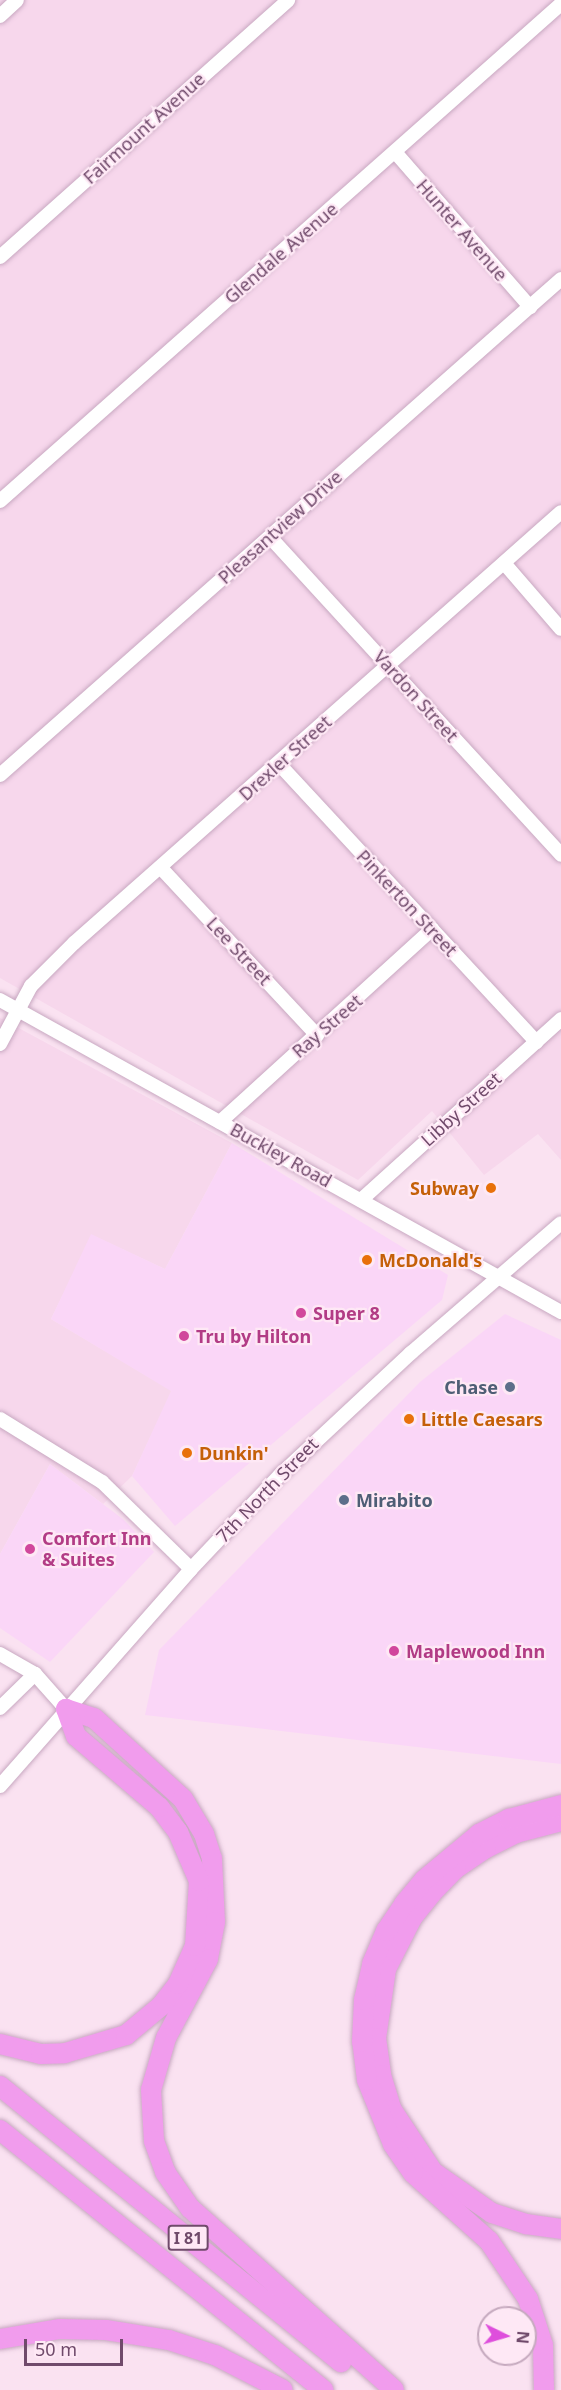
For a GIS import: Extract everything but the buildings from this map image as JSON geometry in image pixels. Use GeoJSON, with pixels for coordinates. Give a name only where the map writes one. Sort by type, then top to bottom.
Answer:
{"type":"FeatureCollection","features":[{"type":"Feature","properties":{"kind":"highway"},"geometry":{"type":"LineString","coordinates":[[0,2044],[41,2054],[65,2053],[126,2035],[161,2006],[178,1984],[195,1946],[199,1881],[178,1832],[159,1807],[76,1736],[66,1709]]}},
{"type":"Feature","properties":{"kind":"highway"},"geometry":{"type":"LineString","coordinates":[[66,1709],[94,1718],[183,1799],[204,1834],[212,1859],[215,1922],[208,1959],[166,2038],[151,2090],[154,2141],[165,2172],[190,2208],[394,2390]]}},
{"type":"Feature","properties":{"kind":"highway"},"geometry":{"type":"LineString","coordinates":[[544,2390],[543,2345],[528,2299],[489,2241],[413,2173],[393,2144],[367,2080],[362,2042],[364,2000],[372,1964],[386,1931],[404,1904],[444,1861],[479,1834],[509,1819],[561,1805]]}},
{"type":"Feature","properties":{"kind":"highway"},"geometry":{"type":"LineString","coordinates":[[561,1821],[516,1833],[486,1848],[456,1868],[432,1893],[411,1918],[386,1969],[378,2003],[376,2038],[381,2075],[392,2110],[433,2172],[492,2213],[526,2224],[561,2229]]}},
{"type":"Feature","properties":{"kind":"highway","name":"I 81"},"geometry":{"type":"LineString","coordinates":[[0,2086],[376,2390]]}},
{"type":"Feature","properties":{"kind":"highway","name":"I 81"},"geometry":{"type":"LineString","coordinates":[[0,2130],[323,2390]]}},
{"type":"Feature","properties":{"kind":"highway"},"geometry":{"type":"LineString","coordinates":[[0,2339],[60,2330],[106,2330],[169,2340],[215,2355],[284,2390]]}},
{"type":"Feature","properties":{"kind":"street"},"geometry":{"type":"LineString","coordinates":[[0,16],[18,0]]}},
{"type":"Feature","properties":{"kind":"street","name":"Fairmount Avenue"},"geometry":{"type":"LineString","coordinates":[[0,256],[288,0]]}},
{"type":"Feature","properties":{"kind":"street","name":"Glendale Avenue"},"geometry":{"type":"LineString","coordinates":[[0,501],[561,4]]}},
{"type":"Feature","properties":{"kind":"street","name":"Hunter Avenue"},"geometry":{"type":"LineString","coordinates":[[395,152],[530,307]]}},
{"type":"Feature","properties":{"kind":"street","name":"Pleasantview Drive"},"geometry":{"type":"LineString","coordinates":[[0,775],[561,279]]}},
{"type":"Feature","properties":{"kind":"street","name":"Drexler Street"},"geometry":{"type":"LineString","coordinates":[[0,1044],[30,986],[561,512]]}},
{"type":"Feature","properties":{"kind":"street","name":"Vardon Street"},"geometry":{"type":"LineString","coordinates":[[270,537],[561,855]]}},
{"type":"Feature","properties":{"kind":"street"},"geometry":{"type":"LineString","coordinates":[[504,563],[561,629]]}},
{"type":"Feature","properties":{"kind":"street","name":"Pinkerton Street"},"geometry":{"type":"LineString","coordinates":[[279,764],[536,1042]]}},
{"type":"Feature","properties":{"kind":"street","name":"Lee Street"},"geometry":{"type":"LineString","coordinates":[[161,868],[317,1035]]}},
{"type":"Feature","properties":{"kind":"street","name":"Ray Street"},"geometry":{"type":"LineString","coordinates":[[220,1122],[432,929]]}},
{"type":"Feature","properties":{"kind":"street","name":"Buckley Road"},"geometry":{"type":"LineString","coordinates":[[0,1000],[561,1312]]}},
{"type":"Feature","properties":{"kind":"street","name":"Libby Street"},"geometry":{"type":"LineString","coordinates":[[361,1200],[561,1019]]}},
{"type":"Feature","properties":{"kind":"street","name":"7th North Street"},"geometry":{"type":"LineString","coordinates":[[0,1786],[191,1569],[314,1441],[561,1223]]}},
{"type":"Feature","properties":{"kind":"street"},"geometry":{"type":"LineString","coordinates":[[0,1419],[102,1482],[191,1569]]}},
{"type":"Feature","properties":{"kind":"street"},"geometry":{"type":"LineString","coordinates":[[0,1653],[35,1674],[66,1709]]}},
{"type":"Feature","properties":{"kind":"street"},"geometry":{"type":"LineString","coordinates":[[0,1708],[35,1674]]}},
{"type":"Feature","properties":{"kind":"shaded area"},"geometry":{"type":"Polygon","coordinates":[[[0,0],[561,0],[561,1160],[538,1134],[484,1175],[432,1111],[358,1180],[0,978],[0,0]]]}},
{"type":"Feature","properties":{"kind":"shaded area"},"geometry":{"type":"Polygon","coordinates":[[[0,1018],[232,1143],[165,1269],[92,1235],[51,1319],[172,1391],[132,1476],[103,1504],[50,1464],[0,1554],[0,1018]]]}},
{"type":"Feature","properties":{"kind":"shaded area"},"geometry":{"type":"Polygon","coordinates":[[[232,1143],[448,1275],[442,1300],[175,1526],[132,1476],[171,1391],[51,1319],[91,1234],[165,1269],[232,1143]]]}},
{"type":"Feature","properties":{"kind":"shaded area"},"geometry":{"type":"Polygon","coordinates":[[[505,1314],[561,1340],[561,1764],[145,1715],[159,1650],[420,1382],[505,1314]]]}},
{"type":"Feature","properties":{"kind":"shaded area"},"geometry":{"type":"Polygon","coordinates":[[[50,1464],[124,1520],[154,1552],[50,1662],[0,1628],[0,1554],[50,1464]]]}},
{"type":"Feature","properties":{"kind":"place","name":"Subway"},"geometry":{"type":"Point","coordinates":[491,1188]}},
{"type":"Feature","properties":{"kind":"place","name":"McDonald's"},"geometry":{"type":"Point","coordinates":[367,1260]}},
{"type":"Feature","properties":{"kind":"place","name":"Super 8"},"geometry":{"type":"Point","coordinates":[301,1313]}},
{"type":"Feature","properties":{"kind":"place","name":"Tru by Hilton"},"geometry":{"type":"Point","coordinates":[184,1336]}},
{"type":"Feature","properties":{"kind":"place","name":"Chase"},"geometry":{"type":"Point","coordinates":[510,1387]}},
{"type":"Feature","properties":{"kind":"place","name":"Little Caesars"},"geometry":{"type":"Point","coordinates":[409,1419]}},
{"type":"Feature","properties":{"kind":"place","name":"Dunkin'"},"geometry":{"type":"Point","coordinates":[187,1453]}},
{"type":"Feature","properties":{"kind":"place","name":"Mirabito"},"geometry":{"type":"Point","coordinates":[344,1500]}},
{"type":"Feature","properties":{"kind":"place","name":"Comfort Inn & Suites"},"geometry":{"type":"Point","coordinates":[30,1549]}},
{"type":"Feature","properties":{"kind":"place","name":"Maplewood Inn"},"geometry":{"type":"Point","coordinates":[394,1651]}}]}
